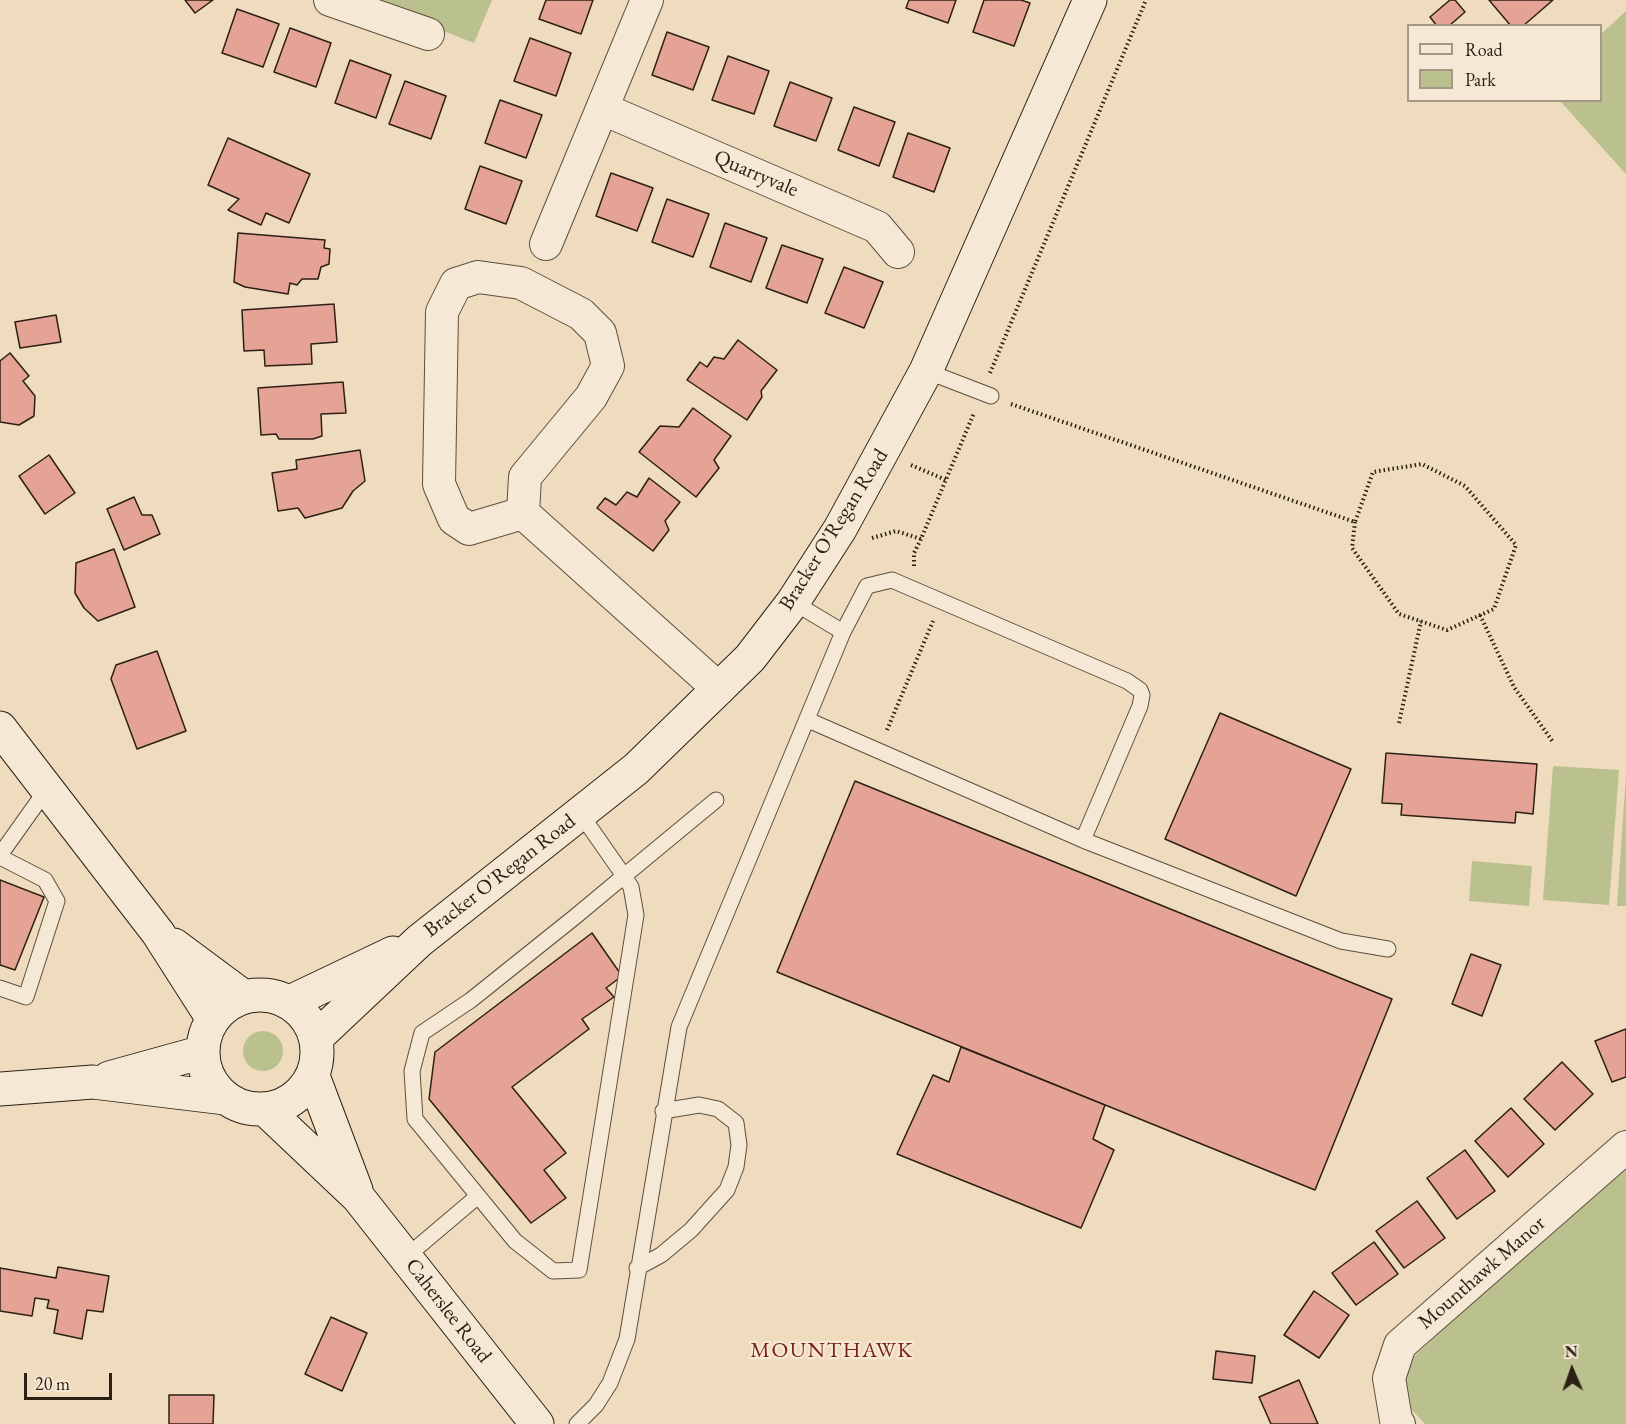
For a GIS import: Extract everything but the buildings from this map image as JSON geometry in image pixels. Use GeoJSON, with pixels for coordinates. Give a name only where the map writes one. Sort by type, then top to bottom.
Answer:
{"type":"FeatureCollection","features":[{"type":"Feature","properties":{"kind":"main road","name":"Bracker O'Regan Road"},"geometry":{"type":"LineString","coordinates":[[419,941],[636,769],[750,658],[793,602],[840,529],[926,371],[1090,0]]}},
{"type":"Feature","properties":{"kind":"main road"},"geometry":{"type":"LineString","coordinates":[[0,728],[158,933],[213,1019]]}},
{"type":"Feature","properties":{"kind":"main road"},"geometry":{"type":"LineString","coordinates":[[158,933],[244,997]]}},
{"type":"Feature","properties":{"kind":"main road"},"geometry":{"type":"LineString","coordinates":[[290,1002],[419,941]]}},
{"type":"Feature","properties":{"kind":"main road"},"geometry":{"type":"LineString","coordinates":[[316,1037],[419,941]]}},
{"type":"Feature","properties":{"kind":"main road"},"geometry":{"type":"LineString","coordinates":[[0,1089],[93,1083],[225,1098],[245,1108],[266,1110],[286,1104],[299,1095],[313,1076],[318,1057],[316,1037],[307,1018],[290,1002],[268,995],[244,997],[227,1005],[213,1019],[205,1035],[203,1052],[205,1069],[213,1085],[225,1098]]}},
{"type":"Feature","properties":{"kind":"main road"},"geometry":{"type":"LineString","coordinates":[[93,1083],[203,1052]]}},
{"type":"Feature","properties":{"kind":"main road","name":"Caherslee Road"},"geometry":{"type":"LineString","coordinates":[[313,1076],[358,1197]]}},
{"type":"Feature","properties":{"kind":"main road","name":"Caherslee Road"},"geometry":{"type":"LineString","coordinates":[[266,1110],[358,1197],[537,1424]]}},
{"type":"Feature","properties":{"kind":"street"},"geometry":{"type":"LineString","coordinates":[[330,0],[428,33]]}},
{"type":"Feature","properties":{"kind":"street"},"geometry":{"type":"LineString","coordinates":[[546,244],[647,0]]}},
{"type":"Feature","properties":{"kind":"street","name":"Quarryvale"},"geometry":{"type":"LineString","coordinates":[[603,109],[877,226],[898,252]]}},
{"type":"Feature","properties":{"kind":"street"},"geometry":{"type":"LineString","coordinates":[[478,277],[521,283],[581,314],[600,333],[608,366],[591,397],[525,477],[523,513],[469,529],[454,519],[439,484],[442,312],[456,284],[478,277]]}},
{"type":"Feature","properties":{"kind":"street"},"geometry":{"type":"LineString","coordinates":[[523,513],[719,689]]}},
{"type":"Feature","properties":{"kind":"street","name":"Mounthawk Manor"},"geometry":{"type":"LineString","coordinates":[[1399,1424],[1396,1420],[1389,1378],[1400,1345],[1626,1147]]}},
{"type":"Feature","properties":{"kind":"lane"},"geometry":{"type":"LineString","coordinates":[[926,371],[986,395]]}},
{"type":"Feature","properties":{"kind":"lane"},"geometry":{"type":"LineString","coordinates":[[577,1424],[596,1405],[621,1362],[627,1339],[663,1111],[679,1027],[843,632],[867,586],[892,580],[1127,681],[1140,690],[1140,706],[1083,840]]}},
{"type":"Feature","properties":{"kind":"lane"},"geometry":{"type":"LineString","coordinates":[[793,602],[843,632]]}},
{"type":"Feature","properties":{"kind":"lane"},"geometry":{"type":"LineString","coordinates":[[808,720],[1083,840],[1341,941],[1388,949]]}},
{"type":"Feature","properties":{"kind":"lane"},"geometry":{"type":"LineString","coordinates":[[0,988],[26,997],[57,901],[45,880],[0,856],[47,789]]}},
{"type":"Feature","properties":{"kind":"lane"},"geometry":{"type":"LineString","coordinates":[[580,813],[624,876],[632,887],[636,915],[579,1270],[553,1271],[515,1241],[415,1119],[412,1071],[422,1033],[471,1000],[624,876],[716,800]]}},
{"type":"Feature","properties":{"kind":"lane"},"geometry":{"type":"LineString","coordinates":[[637,1268],[661,1255],[691,1230],[727,1191],[736,1167],[739,1145],[736,1123],[718,1109],[699,1105],[663,1111]]}},
{"type":"Feature","properties":{"kind":"lane"},"geometry":{"type":"LineString","coordinates":[[406,1257],[478,1196]]}},
{"type":"Feature","properties":{"kind":"path"},"geometry":{"type":"LineString","coordinates":[[918,544],[986,395],[1146,0]]}},
{"type":"Feature","properties":{"kind":"path"},"geometry":{"type":"LineString","coordinates":[[986,395],[1355,522]]}},
{"type":"Feature","properties":{"kind":"path"},"geometry":{"type":"LineString","coordinates":[[902,461],[946,480]]}},
{"type":"Feature","properties":{"kind":"path"},"geometry":{"type":"LineString","coordinates":[[1422,464],[1465,486],[1516,545],[1494,609],[1447,630],[1399,614],[1352,548],[1355,522],[1373,472],[1422,464]]}},
{"type":"Feature","properties":{"kind":"path"},"geometry":{"type":"LineString","coordinates":[[870,539],[881,533],[896,531],[921,539]]}},
{"type":"Feature","properties":{"kind":"path"},"geometry":{"type":"LineString","coordinates":[[884,738],[937,612]]}},
{"type":"Feature","properties":{"kind":"path"},"geometry":{"type":"LineString","coordinates":[[1480,615],[1514,687],[1553,742]]}},
{"type":"Feature","properties":{"kind":"path"},"geometry":{"type":"LineString","coordinates":[[1399,723],[1421,621]]}},
{"type":"Feature","properties":{"kind":"green space"},"geometry":{"type":"Polygon","coordinates":[[[365,0],[492,0],[474,43],[365,0]]]}},
{"type":"Feature","properties":{"kind":"green space"},"geometry":{"type":"Polygon","coordinates":[[[1626,11],[1626,174],[1561,102],[1602,102],[1602,33],[1626,11]]]}},
{"type":"Feature","properties":{"kind":"green space"},"geometry":{"type":"Polygon","coordinates":[[[1553,766],[1619,770],[1609,905],[1543,900],[1553,766]]]}},
{"type":"Feature","properties":{"kind":"green space"},"geometry":{"type":"Polygon","coordinates":[[[1626,774],[1626,906],[1617,906],[1626,774]]]}},
{"type":"Feature","properties":{"kind":"green space"},"geometry":{"type":"Polygon","coordinates":[[[1472,861],[1532,866],[1529,906],[1469,901],[1472,861]]]}},
{"type":"Feature","properties":{"kind":"green space"},"geometry":{"type":"Polygon","coordinates":[[[263,1031],[277,1037],[283,1051],[277,1065],[263,1071],[249,1065],[243,1051],[249,1037],[263,1031]]]}},
{"type":"Feature","properties":{"kind":"green space"},"geometry":{"type":"Polygon","coordinates":[[[1626,1161],[1626,1424],[1425,1424],[1397,1394],[1408,1362],[1626,1161]]]}},
{"type":"Feature","properties":{"kind":"district","name":"MOUNTHAWK"},"geometry":{"type":"Point","coordinates":[832,1351]}}]}
